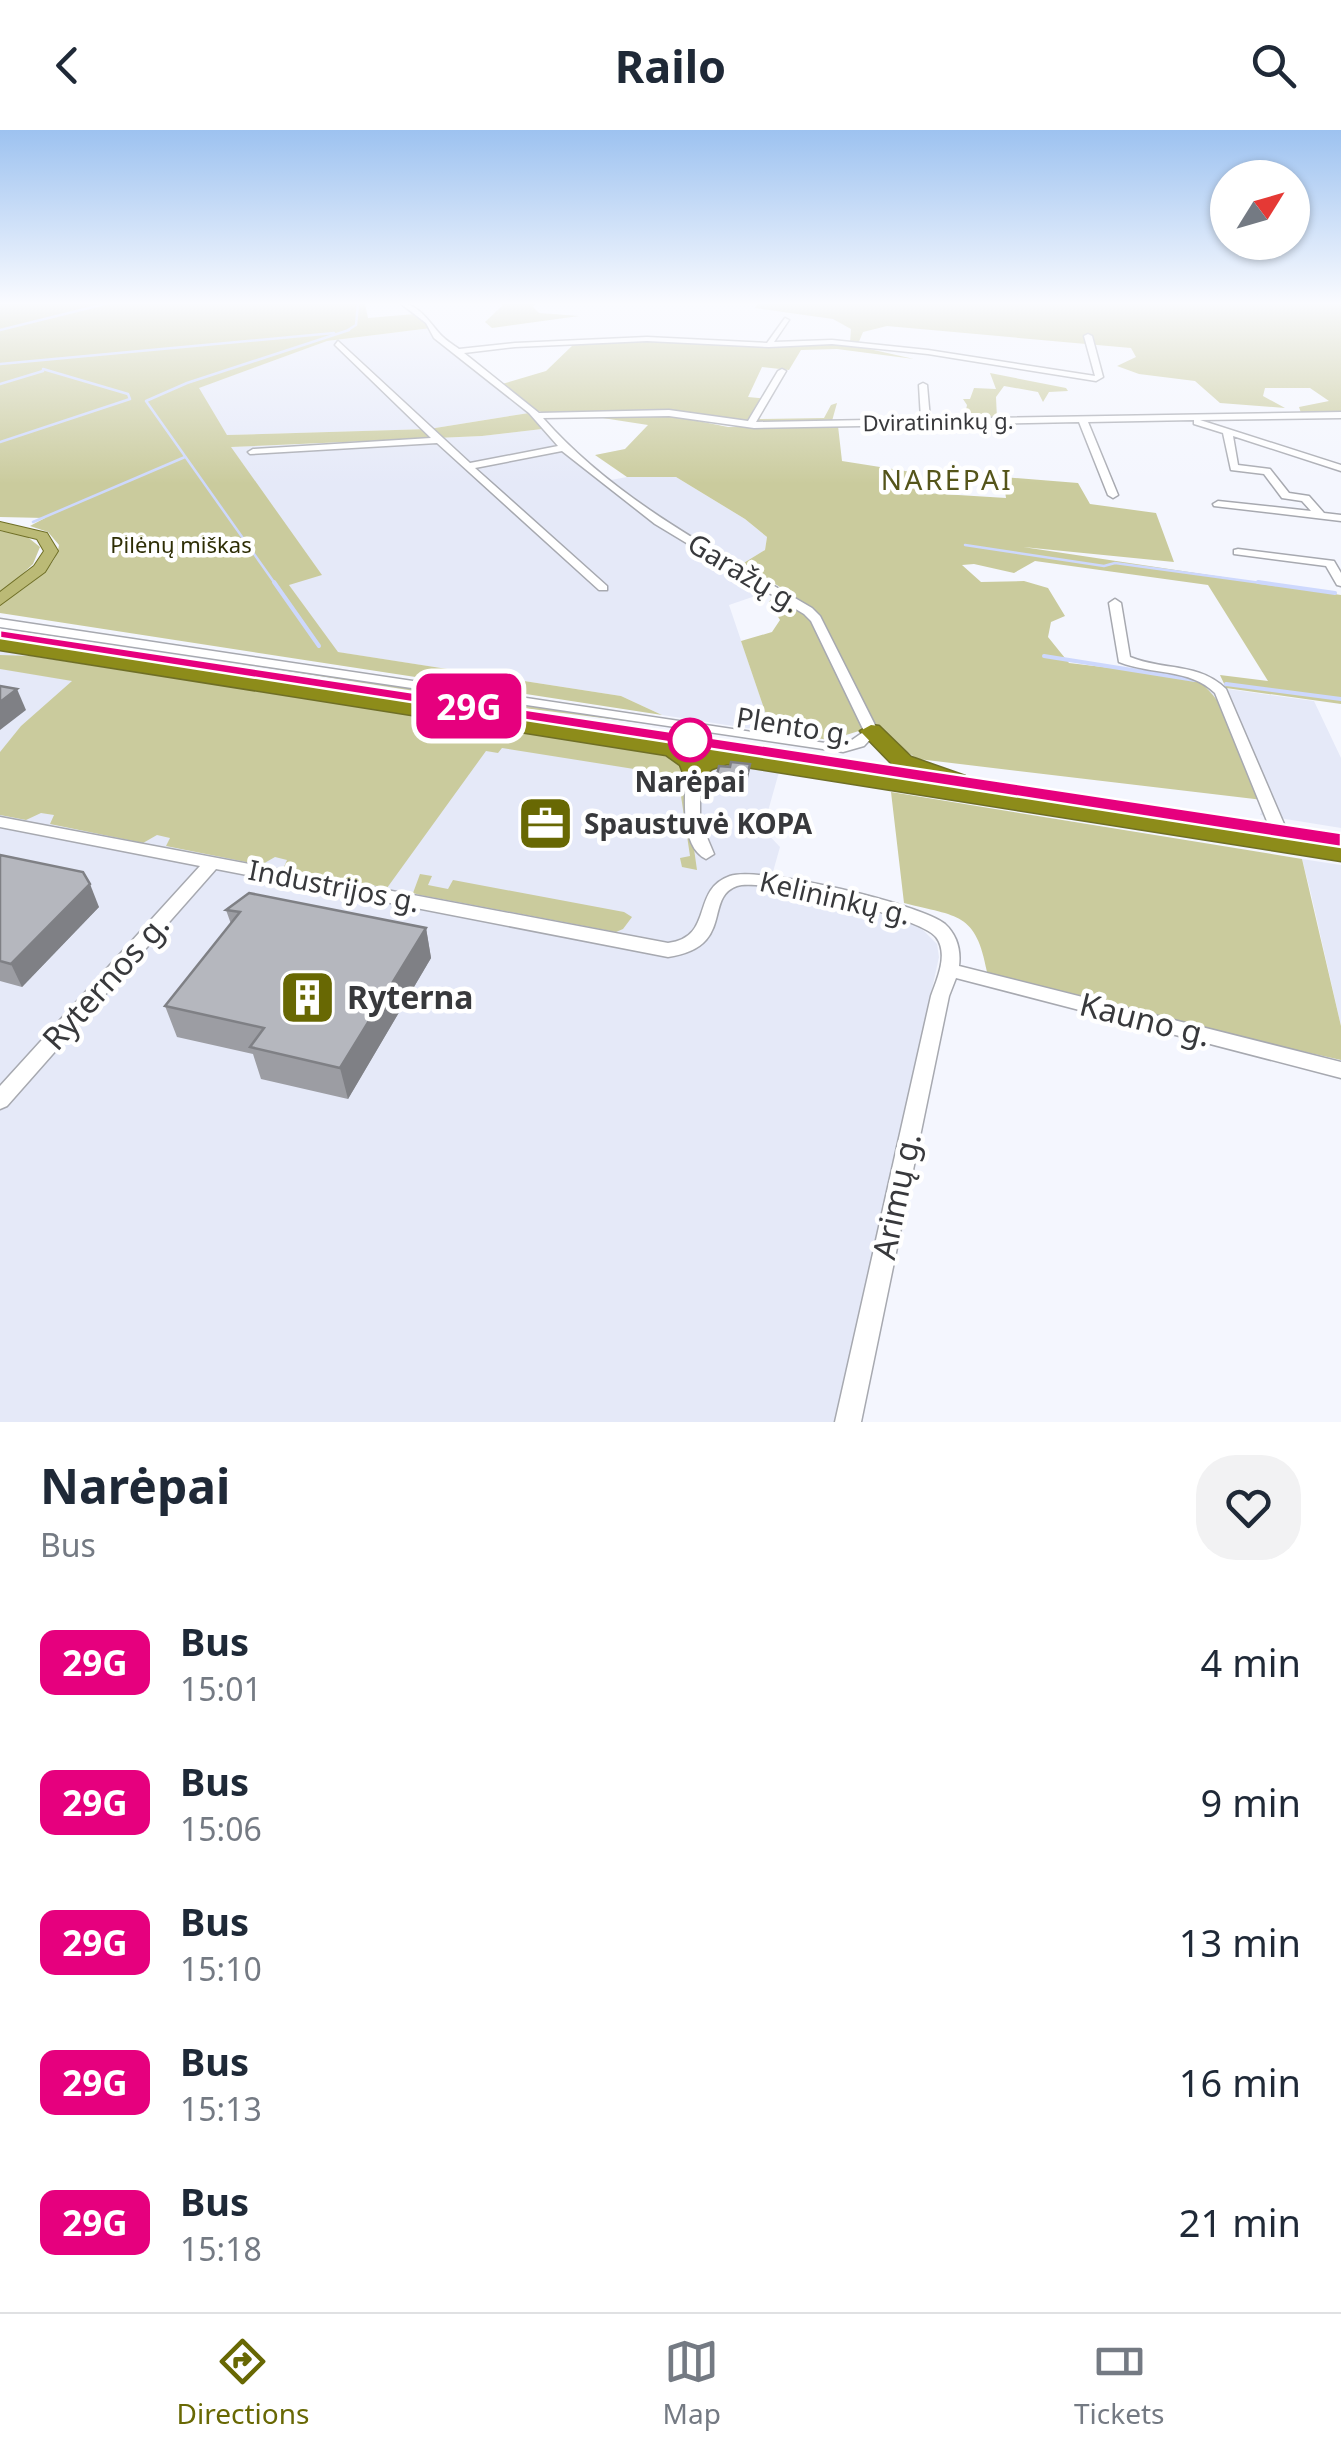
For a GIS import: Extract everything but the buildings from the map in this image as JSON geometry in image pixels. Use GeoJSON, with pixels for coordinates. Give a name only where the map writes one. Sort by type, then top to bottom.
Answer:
{"type":"FeatureCollection","features":[{"type":"Feature","properties":{"kind":"highway","name":"Plento g."},"geometry":{"type":"LineString","coordinates":[[0,635],[1341,840]]}},
{"type":"Feature","properties":{"kind":"highway","name":"Plento g."},"geometry":{"type":"LineString","coordinates":[[0,647],[730,756],[1341,853]]}},
{"type":"Feature","properties":{"kind":"highway"},"geometry":{"type":"LineString","coordinates":[[871,731],[903,762],[960,782]]}},
{"type":"Feature","properties":{"kind":"highway"},"geometry":{"type":"LineString","coordinates":[[670,748],[691,762],[693,773],[704,764],[730,756]]}},
{"type":"Feature","properties":{"kind":"main road"},"geometry":{"type":"LineString","coordinates":[[0,526],[34,532],[51,546],[44,565],[6,596]]}},
{"type":"Feature","properties":{"kind":"street"},"geometry":{"type":"LineString","coordinates":[[359,363],[603,588]]}},
{"type":"Feature","properties":{"kind":"street","name":"Garažų g."},"geometry":{"type":"LineString","coordinates":[[471,363],[536,416],[564,448],[659,522],[816,619],[871,731]]}},
{"type":"Feature","properties":{"kind":"street"},"geometry":{"type":"LineString","coordinates":[[996,363],[1096,380],[1099,377],[1095,363]]}},
{"type":"Feature","properties":{"kind":"street"},"geometry":{"type":"LineString","coordinates":[[751,424],[782,371]]}},
{"type":"Feature","properties":{"kind":"street"},"geometry":{"type":"LineString","coordinates":[[923,385],[926,422]]}},
{"type":"Feature","properties":{"kind":"street","name":"Dviratininkų g."},"geometry":{"type":"LineString","coordinates":[[536,416],[669,413],[751,424],[1341,415]]}},
{"type":"Feature","properties":{"kind":"street"},"geometry":{"type":"LineString","coordinates":[[1190,419],[1341,468]]}},
{"type":"Feature","properties":{"kind":"street"},"geometry":{"type":"LineString","coordinates":[[1083,420],[1113,495]]}},
{"type":"Feature","properties":{"kind":"street"},"geometry":{"type":"LineString","coordinates":[[1227,432],[1234,468],[1267,471],[1286,496],[1306,498],[1321,516]]}},
{"type":"Feature","properties":{"kind":"street"},"geometry":{"type":"LineString","coordinates":[[252,452],[439,440]]}},
{"type":"Feature","properties":{"kind":"street"},"geometry":{"type":"LineString","coordinates":[[469,466],[564,448]]}},
{"type":"Feature","properties":{"kind":"street"},"geometry":{"type":"LineString","coordinates":[[1218,504],[1341,518]]}},
{"type":"Feature","properties":{"kind":"street"},"geometry":{"type":"LineString","coordinates":[[1238,552],[1330,563],[1341,583]]}},
{"type":"Feature","properties":{"kind":"street"},"geometry":{"type":"LineString","coordinates":[[1115,603],[1124,659],[1136,666],[1200,675],[1212,680],[1221,692],[1279,831]]}},
{"type":"Feature","properties":{"kind":"street"},"geometry":{"type":"LineString","coordinates":[[0,623],[832,748],[858,744],[871,731]]}},
{"type":"Feature","properties":{"kind":"street"},"geometry":{"type":"LineString","coordinates":[[693,773],[692,821],[706,854]]}},
{"type":"Feature","properties":{"kind":"street","name":"Industrijos g."},"geometry":{"type":"LineString","coordinates":[[0,822],[668,950],[687,949],[698,941],[716,894],[729,882],[744,878]]}},
{"type":"Feature","properties":{"kind":"street","name":"Ryternos g."},"geometry":{"type":"LineString","coordinates":[[0,1100],[212,863]]}},
{"type":"Feature","properties":{"kind":"street","name":"Kelininkų g."},"geometry":{"type":"LineString","coordinates":[[744,878],[783,883],[925,920],[948,942],[950,970]]}},
{"type":"Feature","properties":{"kind":"street","name":"Kauno g."},"geometry":{"type":"LineString","coordinates":[[950,970],[1341,1070]]}},
{"type":"Feature","properties":{"kind":"street","name":"Arimų g."},"geometry":{"type":"LineString","coordinates":[[848,1422],[940,996],[950,970]]}},
{"type":"Feature","properties":{"kind":"shaded area"},"geometry":{"type":"Polygon","coordinates":[[[266,363],[472,363],[529,413],[429,429],[227,435],[198,388],[266,363]]]}},
{"type":"Feature","properties":{"kind":"shaded area"},"geometry":{"type":"Polygon","coordinates":[[[542,429],[553,443],[652,522],[770,591],[729,605],[772,732],[662,715],[621,696],[337,652],[288,584],[321,575],[230,447],[482,436],[542,429]]]}},
{"type":"Feature","properties":{"kind":"shaded area"},"geometry":{"type":"Polygon","coordinates":[[[676,477],[767,537],[765,550],[742,564],[661,518],[611,480],[676,477]]]}},
{"type":"Feature","properties":{"kind":"shaded area"},"geometry":{"type":"Polygon","coordinates":[[[0,651],[779,772],[763,829],[780,847],[769,886],[916,923],[937,944],[939,957],[838,1422],[0,1422],[0,651]]]}},
{"type":"Feature","properties":{"kind":"shaded area"},"geometry":{"type":"Polygon","coordinates":[[[1206,686],[1314,701],[1341,758],[1341,828],[1260,815],[1263,808],[1206,686]]]}},
{"type":"Feature","properties":{"kind":"shaded area"},"geometry":{"type":"Polygon","coordinates":[[[1302,859],[1341,865],[1341,1026],[1311,894],[1302,859]]]}},
{"type":"Feature","properties":{"kind":"green space","name":"Pilėnų miškas"},"geometry":{"type":"Polygon","coordinates":[[[0,363],[266,363],[199,388],[227,435],[429,429],[529,413],[542,429],[482,436],[231,447],[322,575],[289,585],[338,652],[621,696],[662,715],[0,613],[0,531],[25,535],[40,547],[33,564],[4,591],[19,592],[38,577],[54,560],[59,545],[48,532],[30,526],[45,518],[0,517],[0,363]]]}},
{"type":"Feature","properties":{"kind":"green space"},"geometry":{"type":"Polygon","coordinates":[[[554,363],[793,363],[789,370],[762,367],[748,397],[770,399],[759,419],[824,418],[831,405],[837,403],[832,421],[760,423],[678,413],[547,414],[502,384],[546,371],[554,363]]]}},
{"type":"Feature","properties":{"kind":"green space"},"geometry":{"type":"Polygon","coordinates":[[[1341,363],[1341,414],[1301,413],[1299,407],[1329,401],[1310,388],[1265,388],[1263,396],[1285,408],[1220,403],[1195,381],[1139,374],[1117,366],[1341,363]]]}},
{"type":"Feature","properties":{"kind":"green space"},"geometry":{"type":"Polygon","coordinates":[[[990,373],[1068,391],[1049,392],[1043,402],[1038,392],[1004,386],[996,397],[997,419],[964,420],[967,405],[963,399],[970,399],[974,388],[996,389],[990,373]]]}},
{"type":"Feature","properties":{"kind":"green space"},"geometry":{"type":"Polygon","coordinates":[[[663,414],[728,427],[838,426],[842,461],[918,473],[926,493],[1006,498],[1003,477],[1078,483],[1090,504],[1156,513],[1174,562],[1023,547],[1341,595],[1341,704],[1226,688],[1220,675],[1268,681],[1208,585],[1035,561],[1014,573],[974,564],[962,565],[981,582],[1024,581],[1048,588],[1065,616],[1051,622],[1048,637],[1069,663],[1195,678],[1208,689],[1228,718],[1263,800],[918,759],[879,734],[862,730],[830,740],[772,732],[741,641],[772,632],[780,620],[769,602],[780,587],[742,564],[765,550],[767,537],[676,477],[627,477],[595,455],[625,449],[648,425],[583,415],[663,414]]]}},
{"type":"Feature","properties":{"kind":"green space"},"geometry":{"type":"Polygon","coordinates":[[[0,626],[681,728],[516,707],[0,626]]]}},
{"type":"Feature","properties":{"kind":"green space"},"geometry":{"type":"Polygon","coordinates":[[[0,655],[31,656],[675,756],[682,764],[697,870],[682,867],[680,858],[690,856],[678,776],[502,748],[498,753],[486,751],[387,888],[287,869],[287,860],[275,857],[261,865],[166,846],[170,838],[157,835],[143,843],[50,824],[54,815],[41,813],[26,820],[0,815],[0,752],[21,726],[72,681],[0,669],[0,655]]]}},
{"type":"Feature","properties":{"kind":"green space"},"geometry":{"type":"Polygon","coordinates":[[[891,792],[1302,859],[1341,1026],[1341,1060],[1112,1008],[987,972],[977,938],[962,920],[904,903],[891,792]]]}},
{"type":"Feature","properties":{"kind":"green space"},"geometry":{"type":"Polygon","coordinates":[[[420,874],[432,876],[428,885],[448,889],[453,880],[624,912],[632,917],[616,932],[420,895],[413,893],[420,874]]]}},
{"type":"Feature","properties":{"kind":"waterway"},"geometry":{"type":"LineString","coordinates":[[0,364],[8,363]]}},
{"type":"Feature","properties":{"kind":"waterway"},"geometry":{"type":"LineString","coordinates":[[247,363],[146,401],[276,585]]}},
{"type":"Feature","properties":{"kind":"waterway"},"geometry":{"type":"LineString","coordinates":[[0,442],[130,399],[128,394],[43,369]]}},
{"type":"Feature","properties":{"kind":"waterway"},"geometry":{"type":"LineString","coordinates":[[0,384],[43,371]]}},
{"type":"Feature","properties":{"kind":"waterway"},"geometry":{"type":"LineString","coordinates":[[33,522],[185,457]]}},
{"type":"Feature","properties":{"kind":"waterway"},"geometry":{"type":"LineString","coordinates":[[965,545],[1104,566],[1115,563],[1276,585]]}},
{"type":"Feature","properties":{"kind":"waterway"},"geometry":{"type":"LineString","coordinates":[[274,582],[319,646]]}},
{"type":"Feature","properties":{"kind":"waterway"},"geometry":{"type":"LineString","coordinates":[[1258,582],[1335,593]]}},
{"type":"Feature","properties":{"kind":"waterway"},"geometry":{"type":"LineString","coordinates":[[1044,656],[1195,680]]}},
{"type":"Feature","properties":{"kind":"waterway"},"geometry":{"type":"LineString","coordinates":[[1226,684],[1341,699]]}},
{"type":"Feature","properties":{"kind":"bus line","name":"29G"},"geometry":{"type":"LineString","coordinates":[[0,635],[1341,840]]}},
{"type":"Feature","properties":{"kind":"place","name":"Narėpai"},"geometry":{"type":"Point","coordinates":[690,740]}},
{"type":"Feature","properties":{"kind":"place","name":"Spaustuvė KOPA"},"geometry":{"type":"Point","coordinates":[545,824]}},
{"type":"Feature","properties":{"kind":"place","name":"Ryterna"},"geometry":{"type":"Point","coordinates":[308,998]}},
{"type":"Feature","properties":{"kind":"district","name":"NARĖPAI"},"geometry":{"type":"Point","coordinates":[947,480]}}]}
